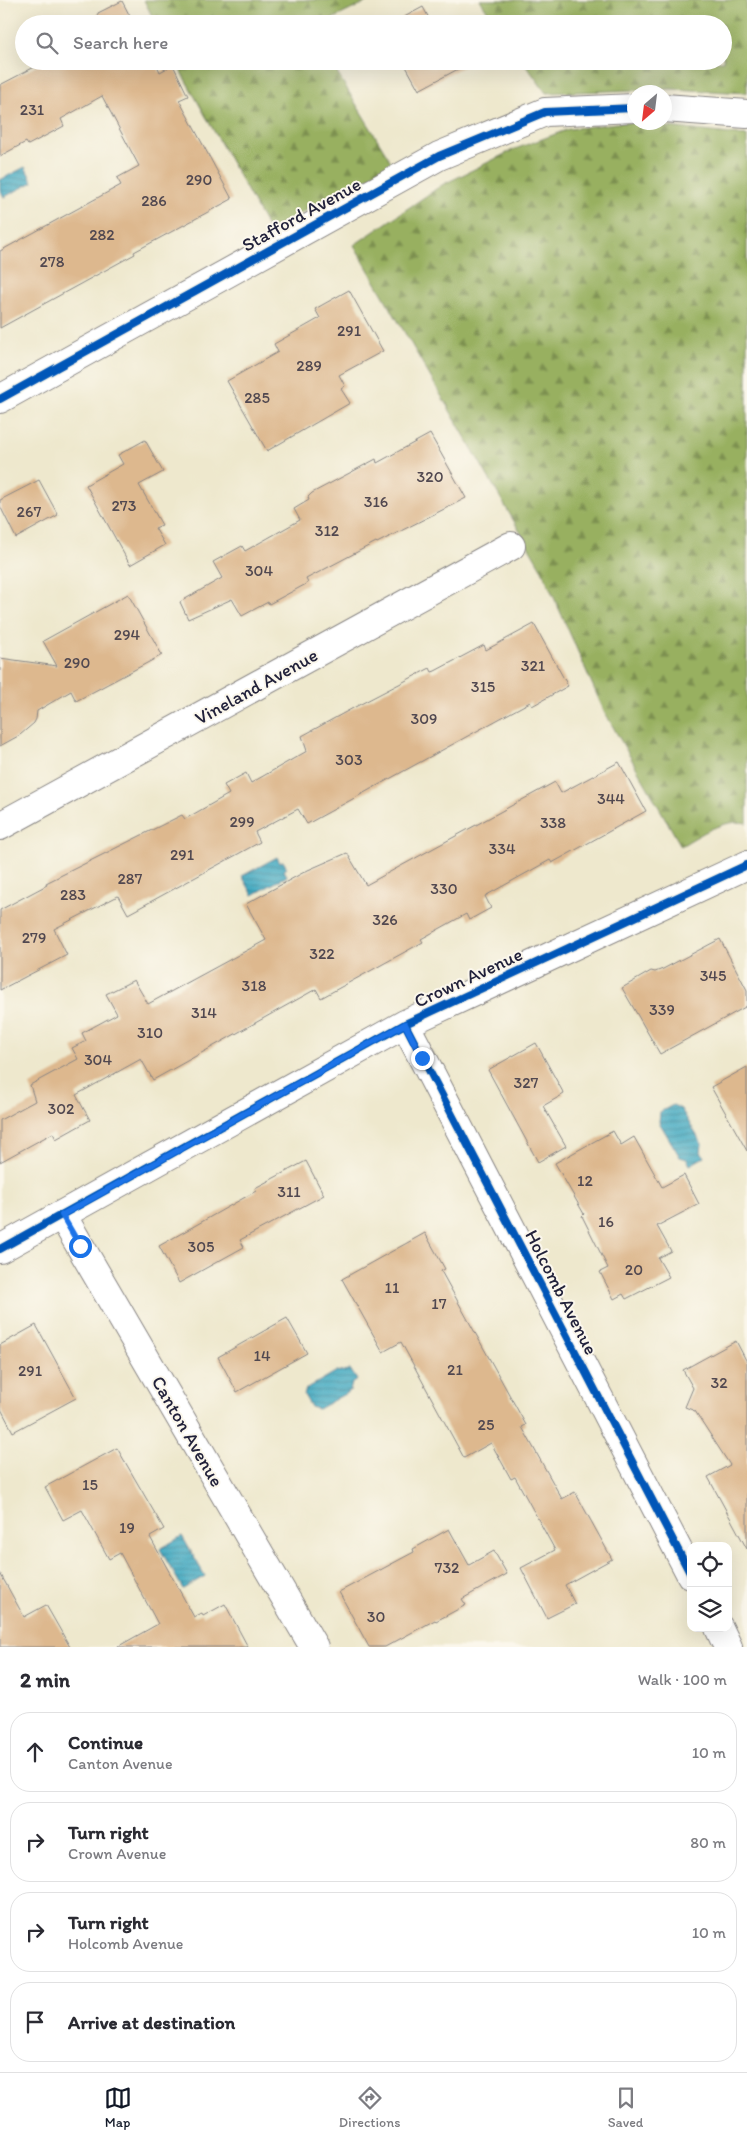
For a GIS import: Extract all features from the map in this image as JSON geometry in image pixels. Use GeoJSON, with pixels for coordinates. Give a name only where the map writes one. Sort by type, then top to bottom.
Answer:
{"type":"FeatureCollection","features":[{"type":"Feature","properties":{"kind":"street","name":"Stafford Avenue"},"geometry":{"type":"LineString","coordinates":[[0,399],[439,156],[544,112],[627,108]]}},
{"type":"Feature","properties":{"kind":"street"},"geometry":{"type":"LineString","coordinates":[[672,109],[747,114]]}},
{"type":"Feature","properties":{"kind":"street","name":"Vineland Avenue"},"geometry":{"type":"LineString","coordinates":[[0,826],[511,546]]}},
{"type":"Feature","properties":{"kind":"street","name":"Crown Avenue"},"geometry":{"type":"LineString","coordinates":[[0,1249],[405,1024],[747,865]]}},
{"type":"Feature","properties":{"kind":"street","name":"Holcomb Avenue"},"geometry":{"type":"LineString","coordinates":[[405,1024],[687,1567]]}},
{"type":"Feature","properties":{"kind":"street","name":"Canton Avenue"},"geometry":{"type":"LineString","coordinates":[[62,1215],[314,1647]]}},
{"type":"Feature","properties":{"kind":"street"},"geometry":{"type":"LineString","coordinates":[[720,1632],[728,1647]]}},
{"type":"Feature","properties":{"kind":"green space"},"geometry":{"type":"Polygon","coordinates":[[[144,0],[371,0],[340,15],[152,15],[144,0]]]}},
{"type":"Feature","properties":{"kind":"green space"},"geometry":{"type":"Polygon","coordinates":[[[480,0],[747,0],[747,93],[672,89],[672,85],[627,85],[627,90],[546,93],[529,70],[732,70],[732,15],[490,15],[480,0]]]}},
{"type":"Feature","properties":{"kind":"green space"},"geometry":{"type":"Polygon","coordinates":[[[180,70],[335,70],[393,165],[269,230],[180,70]]]}},
{"type":"Feature","properties":{"kind":"green space"},"geometry":{"type":"Polygon","coordinates":[[[625,122],[627,122],[627,130],[672,130],[672,127],[747,136],[747,823],[738,822],[721,825],[681,846],[604,711],[541,568],[354,245],[442,185],[515,149],[569,129],[625,122]]]}},
{"type":"Feature","properties":{"kind":"water"},"geometry":{"type":"Polygon","coordinates":[[[25,167],[33,182],[4,197],[0,189],[0,180],[25,167]]]}},
{"type":"Feature","properties":{"kind":"water"},"geometry":{"type":"Polygon","coordinates":[[[277,857],[280,863],[283,861],[287,868],[284,870],[287,876],[253,895],[242,876],[277,857]]]}},
{"type":"Feature","properties":{"kind":"water"},"geometry":{"type":"Polygon","coordinates":[[[673,1105],[681,1109],[702,1144],[701,1152],[704,1157],[690,1165],[687,1159],[680,1157],[659,1122],[660,1112],[673,1105]]]}},
{"type":"Feature","properties":{"kind":"water"},"geometry":{"type":"Polygon","coordinates":[[[350,1369],[357,1380],[352,1383],[350,1391],[318,1409],[311,1407],[304,1395],[306,1389],[337,1371],[344,1372],[350,1369]]]}},
{"type":"Feature","properties":{"kind":"water"},"geometry":{"type":"Polygon","coordinates":[[[182,1536],[205,1576],[183,1589],[160,1549],[182,1536]]]}},
{"type":"Feature","properties":{"kind":"building"},"geometry":{"type":"Polygon","coordinates":[[[122,1],[129,15],[98,15],[98,13],[122,1]]]}},
{"type":"Feature","properties":{"kind":"building"},"geometry":{"type":"Polygon","coordinates":[[[423,7],[427,15],[408,15],[423,7]]]}},
{"type":"Feature","properties":{"kind":"building"},"geometry":{"type":"Polygon","coordinates":[[[29,70],[159,70],[160,72],[164,70],[175,70],[188,96],[179,100],[232,199],[0,328],[0,251],[121,185],[117,178],[139,166],[102,96],[61,119],[64,126],[28,145],[26,142],[0,156],[0,85],[29,70]]]}},
{"type":"Feature","properties":{"kind":"building"},"geometry":{"type":"Polygon","coordinates":[[[408,70],[456,70],[419,90],[408,70]]]}},
{"type":"Feature","properties":{"kind":"building"},"geometry":{"type":"Polygon","coordinates":[[[349,290],[383,351],[339,375],[345,386],[341,389],[350,403],[267,451],[227,381],[278,352],[274,344],[320,318],[315,309],[349,290]]]}},
{"type":"Feature","properties":{"kind":"building"},"geometry":{"type":"Polygon","coordinates":[[[430,434],[466,498],[376,542],[306,579],[308,583],[242,616],[232,599],[188,619],[180,602],[222,578],[213,562],[242,546],[245,551],[300,520],[294,509],[309,500],[308,497],[312,493],[376,459],[377,463],[430,434]]]}},
{"type":"Feature","properties":{"kind":"building"},"geometry":{"type":"Polygon","coordinates":[[[145,440],[163,472],[139,485],[162,525],[155,528],[165,545],[130,565],[86,485],[123,464],[118,455],[145,440]]]}},
{"type":"Feature","properties":{"kind":"building"},"geometry":{"type":"Polygon","coordinates":[[[39,480],[58,515],[16,538],[0,506],[0,500],[39,480]]]}},
{"type":"Feature","properties":{"kind":"building"},"geometry":{"type":"Polygon","coordinates":[[[128,594],[162,655],[76,701],[71,691],[37,711],[34,723],[20,735],[0,746],[0,658],[57,666],[43,641],[128,594]]]}},
{"type":"Feature","properties":{"kind":"building"},"geometry":{"type":"Polygon","coordinates":[[[534,624],[568,686],[532,706],[530,702],[307,824],[298,809],[255,832],[260,842],[128,914],[118,896],[54,929],[67,955],[0,990],[0,910],[47,885],[46,883],[182,815],[185,819],[229,794],[224,785],[246,773],[251,783],[307,751],[302,736],[355,707],[430,668],[432,672],[435,671],[484,645],[486,650],[534,624]]]}},
{"type":"Feature","properties":{"kind":"building"},"geometry":{"type":"Polygon","coordinates":[[[619,762],[646,811],[552,863],[550,860],[485,896],[491,908],[469,920],[466,914],[421,939],[423,942],[321,998],[316,989],[153,1080],[141,1059],[76,1095],[90,1120],[56,1139],[53,1133],[0,1162],[0,1120],[35,1101],[30,1085],[78,1059],[72,1048],[86,1041],[82,1033],[117,1014],[106,994],[134,980],[148,1004],[266,940],[246,904],[308,870],[347,853],[366,885],[555,782],[561,793],[619,762]]]}},
{"type":"Feature","properties":{"kind":"building"},"geometry":{"type":"Polygon","coordinates":[[[720,939],[747,990],[747,1006],[660,1054],[622,988],[651,971],[655,972],[663,969],[720,939]]]}},
{"type":"Feature","properties":{"kind":"building"},"geometry":{"type":"Polygon","coordinates":[[[536,1043],[564,1094],[543,1106],[566,1146],[538,1162],[488,1070],[536,1043]]]}},
{"type":"Feature","properties":{"kind":"building"},"geometry":{"type":"Polygon","coordinates":[[[747,1067],[747,1151],[711,1087],[747,1067]]]}},
{"type":"Feature","properties":{"kind":"building"},"geometry":{"type":"Polygon","coordinates":[[[613,1131],[621,1145],[634,1137],[662,1187],[684,1175],[699,1204],[657,1226],[671,1251],[658,1258],[669,1277],[626,1299],[623,1294],[614,1299],[600,1272],[608,1268],[582,1216],[584,1214],[555,1163],[613,1131]]]}},
{"type":"Feature","properties":{"kind":"building"},"geometry":{"type":"Polygon","coordinates":[[[306,1161],[324,1195],[240,1240],[244,1247],[179,1283],[159,1246],[256,1191],[255,1188],[306,1161]]]}},
{"type":"Feature","properties":{"kind":"building"},"geometry":{"type":"Polygon","coordinates":[[[425,1233],[445,1269],[441,1271],[526,1425],[522,1427],[562,1499],[575,1492],[612,1559],[565,1585],[575,1604],[547,1618],[521,1568],[555,1550],[515,1477],[511,1479],[491,1443],[464,1458],[401,1342],[383,1352],[342,1279],[425,1233]]]}},
{"type":"Feature","properties":{"kind":"building"},"geometry":{"type":"Polygon","coordinates":[[[287,1318],[307,1353],[237,1392],[218,1357],[287,1318]]]}},
{"type":"Feature","properties":{"kind":"building"},"geometry":{"type":"Polygon","coordinates":[[[36,1325],[76,1398],[13,1432],[0,1407],[0,1345],[36,1325]]]}},
{"type":"Feature","properties":{"kind":"building"},"geometry":{"type":"Polygon","coordinates":[[[736,1341],[747,1362],[747,1549],[708,1477],[730,1465],[695,1411],[685,1407],[693,1388],[683,1370],[736,1341]]]}},
{"type":"Feature","properties":{"kind":"building"},"geometry":{"type":"Polygon","coordinates":[[[117,1448],[164,1529],[150,1537],[194,1617],[202,1613],[203,1616],[225,1604],[248,1647],[117,1647],[158,1624],[120,1553],[109,1559],[82,1510],[63,1520],[45,1487],[117,1448]]]}},
{"type":"Feature","properties":{"kind":"building"},"geometry":{"type":"Polygon","coordinates":[[[449,1529],[469,1565],[494,1551],[507,1574],[462,1599],[466,1605],[436,1621],[385,1647],[369,1647],[339,1592],[414,1552],[413,1549],[449,1529]]]}},
{"type":"Feature","properties":{"kind":"building"},"geometry":{"type":"Polygon","coordinates":[[[0,1573],[24,1617],[46,1605],[70,1647],[0,1647],[0,1573]]]}},
{"type":"Feature","properties":{"kind":"cycle path"},"geometry":{"type":"LineString","coordinates":[[0,399],[439,156],[545,112],[627,108]]}},
{"type":"Feature","properties":{"kind":"cycle path"},"geometry":{"type":"LineString","coordinates":[[0,1249],[405,1024],[747,865]]}},
{"type":"Feature","properties":{"kind":"cycle path"},"geometry":{"type":"LineString","coordinates":[[405,1024],[687,1567]]}},
{"type":"Feature","properties":{"kind":"route"},"geometry":{"type":"LineString","coordinates":[[80,1246],[62,1215],[405,1024],[422,1058]]}}]}
